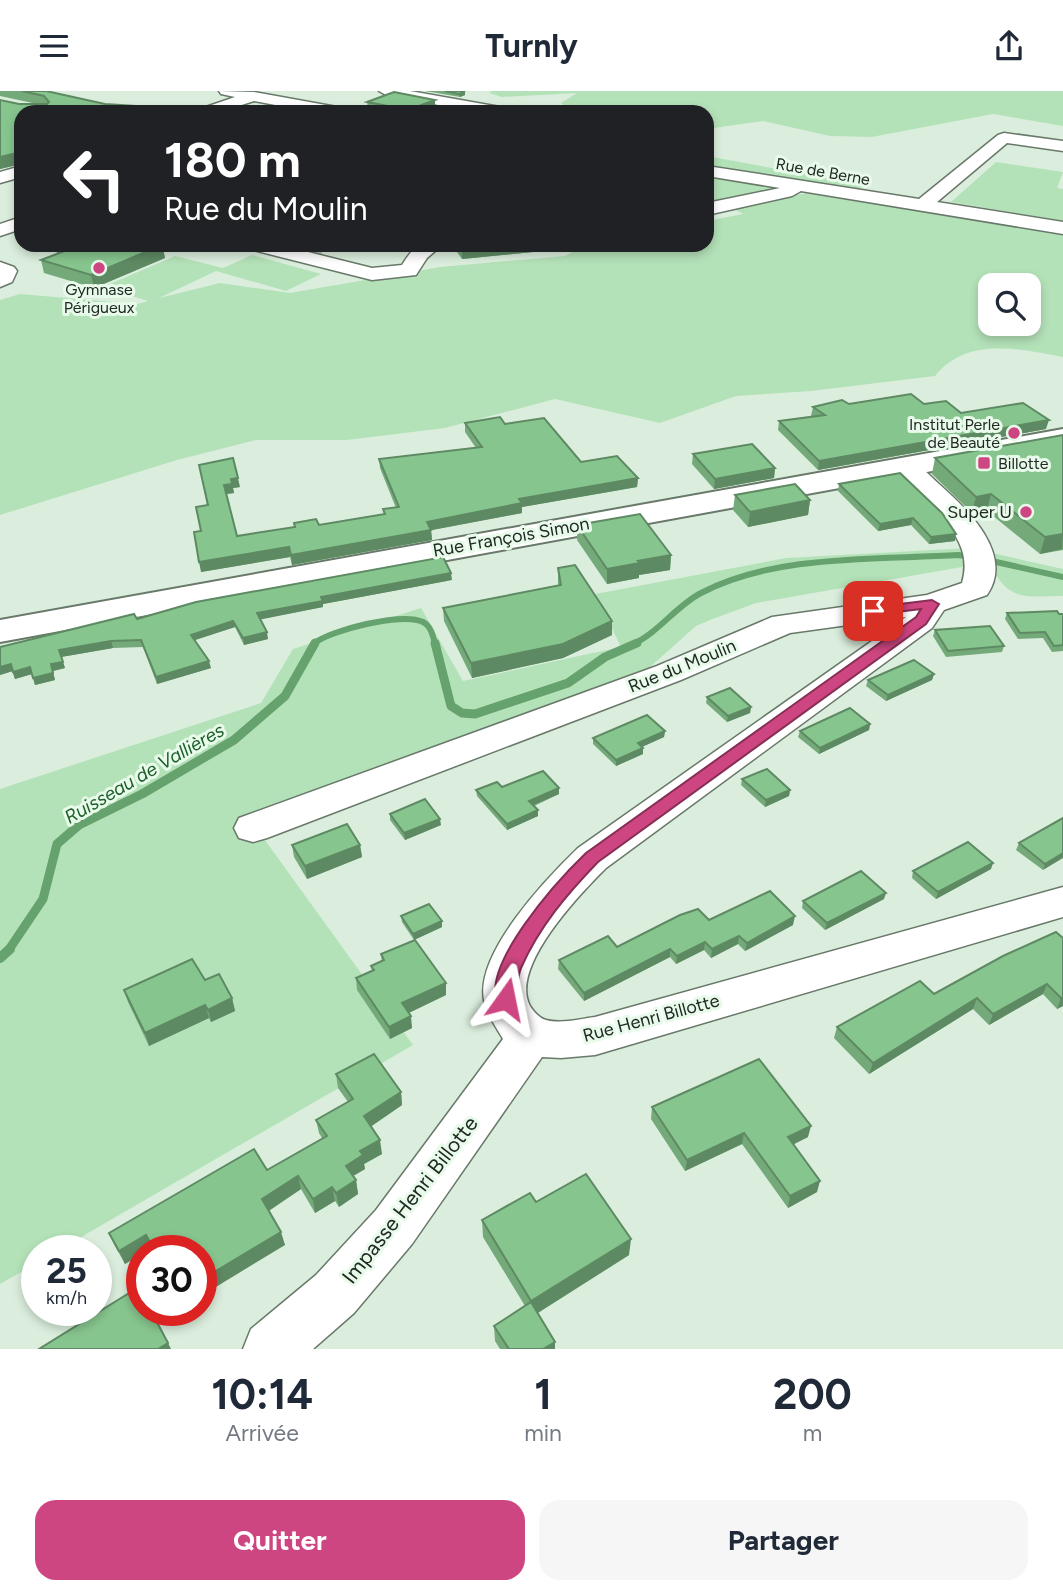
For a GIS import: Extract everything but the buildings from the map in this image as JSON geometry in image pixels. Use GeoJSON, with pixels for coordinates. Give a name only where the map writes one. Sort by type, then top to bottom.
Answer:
{"type":"FeatureCollection","features":[{"type":"Feature","properties":{"kind":"main road","name":"Rue François Simon"},"geometry":{"type":"LineString","coordinates":[[0,631],[1063,438]]}},
{"type":"Feature","properties":{"kind":"street"},"geometry":{"type":"LineString","coordinates":[[226,91],[298,105]]}},
{"type":"Feature","properties":{"kind":"street"},"geometry":{"type":"LineString","coordinates":[[380,92],[458,105]]}},
{"type":"Feature","properties":{"kind":"street"},"geometry":{"type":"LineString","coordinates":[[226,105],[254,96]]}},
{"type":"Feature","properties":{"kind":"street"},"geometry":{"type":"LineString","coordinates":[[343,105],[353,101]]}},
{"type":"Feature","properties":{"kind":"street"},"geometry":{"type":"LineString","coordinates":[[923,205],[1004,138],[1063,146]]}},
{"type":"Feature","properties":{"kind":"street"},"geometry":{"type":"LineString","coordinates":[[985,154],[1011,158]]}},
{"type":"Feature","properties":{"kind":"street"},"geometry":{"type":"LineString","coordinates":[[714,172],[1063,228]]}},
{"type":"Feature","properties":{"kind":"street","name":"Rue de Berne"},"geometry":{"type":"LineString","coordinates":[[857,177],[939,192]]}},
{"type":"Feature","properties":{"kind":"street"},"geometry":{"type":"LineString","coordinates":[[714,207],[809,187]]}},
{"type":"Feature","properties":{"kind":"street"},"geometry":{"type":"LineString","coordinates":[[295,252],[372,274],[409,271],[422,252]]}},
{"type":"Feature","properties":{"kind":"street"},"geometry":{"type":"LineString","coordinates":[[0,268],[7,271],[5,278],[0,281]]}},
{"type":"Feature","properties":{"kind":"street","name":"Rue du Moulin"},"geometry":{"type":"LineString","coordinates":[[253,828],[669,673],[783,624],[932,604],[976,588],[980,562],[964,526],[904,467]]}},
{"type":"Feature","properties":{"kind":"street"},"geometry":{"type":"LineString","coordinates":[[531,1036],[515,1021],[506,999],[508,975],[524,940],[560,890],[592,858],[921,621],[932,604]]}},
{"type":"Feature","properties":{"kind":"street","name":"Rue Henri Billotte"},"geometry":{"type":"LineString","coordinates":[[531,1036],[564,1040],[594,1036],[1063,902]]}},
{"type":"Feature","properties":{"kind":"street","name":"Impasse Henri Billotte"},"geometry":{"type":"LineString","coordinates":[[271,1349],[335,1294],[394,1227],[531,1036]]}},
{"type":"Feature","properties":{"kind":"green space"},"geometry":{"type":"Polygon","coordinates":[[[1063,91],[1063,126],[993,114],[872,137],[830,136],[763,121],[714,128],[714,105],[564,105],[561,103],[577,93],[502,97],[489,93],[1063,91]]]}},
{"type":"Feature","properties":{"kind":"green space"},"geometry":{"type":"Polygon","coordinates":[[[714,157],[864,185],[850,195],[1063,231],[1063,357],[1012,349],[978,350],[948,363],[935,376],[811,391],[736,396],[660,423],[555,399],[445,428],[347,440],[256,440],[177,460],[0,515],[0,300],[20,294],[137,304],[148,301],[103,287],[175,256],[223,268],[252,255],[321,274],[286,291],[216,271],[159,298],[220,283],[290,293],[440,267],[565,256],[573,252],[714,252],[714,220],[743,214],[732,208],[828,189],[809,185],[714,205],[714,157]]]}},
{"type":"Feature","properties":{"kind":"green space"},"geometry":{"type":"Polygon","coordinates":[[[996,162],[1063,172],[1057,188],[1063,189],[1063,221],[951,202],[996,162]]]}},
{"type":"Feature","properties":{"kind":"green space"},"geometry":{"type":"Polygon","coordinates":[[[970,548],[1063,569],[1063,596],[1014,593],[1000,581],[993,570],[962,567],[756,603],[696,626],[604,708],[262,836],[413,1045],[85,1235],[21,1235],[21,1272],[0,1284],[0,789],[261,703],[293,649],[421,608],[463,681],[621,647],[595,594],[786,558],[970,548]]]}},
{"type":"Feature","properties":{"kind":"waterway","name":"Ruisseau de Vallières"},"geometry":{"type":"LineString","coordinates":[[633,644],[651,633],[692,598],[730,580],[761,571],[827,561],[958,555],[974,557]]}},
{"type":"Feature","properties":{"kind":"waterway","name":"Ruisseau de Vallières"},"geometry":{"type":"LineString","coordinates":[[987,560],[1063,577]]}},
{"type":"Feature","properties":{"kind":"waterway","name":"Ruisseau de Vallières"},"geometry":{"type":"LineString","coordinates":[[313,644],[350,628],[399,619],[413,619],[426,624],[435,644]]}},
{"type":"Feature","properties":{"kind":"waterway","name":"Ruisseau de Vallières"},"geometry":{"type":"LineString","coordinates":[[8,950],[43,899],[57,844],[79,825],[142,794],[234,740],[285,696],[315,643]]}},
{"type":"Feature","properties":{"kind":"waterway","name":"Ruisseau de Vallières"},"geometry":{"type":"LineString","coordinates":[[435,643],[451,706],[462,713],[475,714],[568,683],[605,657],[637,643]]}},
{"type":"Feature","properties":{"kind":"waterway","name":"Ruisseau de Vallières"},"geometry":{"type":"LineString","coordinates":[[0,958],[8,950]]}},
{"type":"Feature","properties":{"kind":"place","name":"Gymnase Périgueux"},"geometry":{"type":"Point","coordinates":[99,268]}},
{"type":"Feature","properties":{"kind":"place","name":"Institut Perle de Beauté"},"geometry":{"type":"Point","coordinates":[1014,433]}},
{"type":"Feature","properties":{"kind":"place","name":"Billotte"},"geometry":{"type":"Point","coordinates":[984,463]}},
{"type":"Feature","properties":{"kind":"place","name":"Super U"},"geometry":{"type":"Point","coordinates":[1026,512]}},
{"type":"Feature","properties":{"kind":"route"},"geometry":{"type":"LineString","coordinates":[[506,999],[508,975],[524,940],[560,890],[592,858],[921,621],[932,604],[873,611]]}}]}
